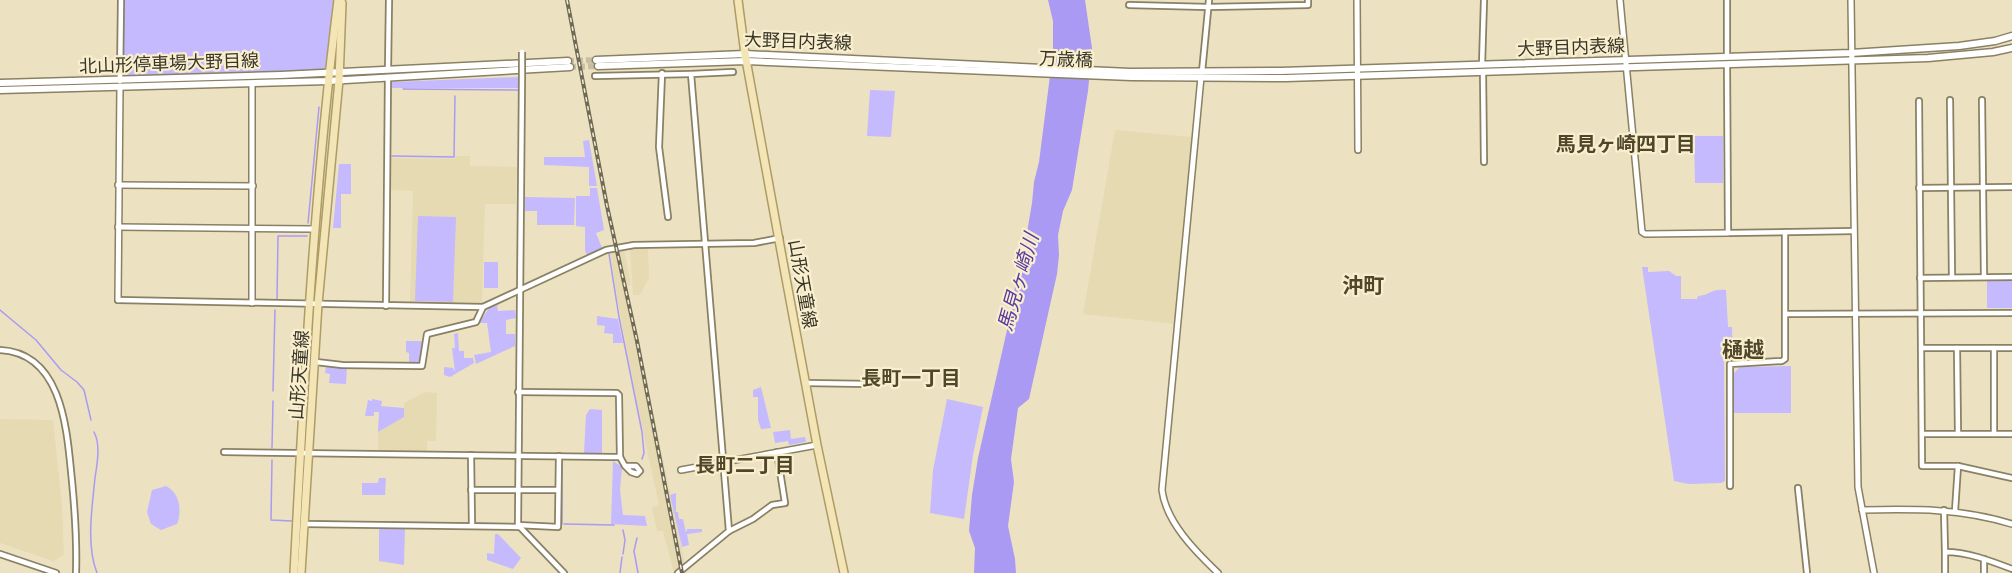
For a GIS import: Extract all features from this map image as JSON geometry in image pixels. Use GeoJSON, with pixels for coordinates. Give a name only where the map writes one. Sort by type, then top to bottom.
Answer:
{"type":"FeatureCollection","features":[{"type":"Feature","properties":{"kind":"main road","name":"山形天童線"},"geometry":{"type":"LineString","coordinates":[[301,573],[304,524],[304,391],[339,76],[340,0]]}},
{"type":"Feature","properties":{"kind":"main road","name":"山形天童線"},"geometry":{"type":"LineString","coordinates":[[305,454],[316,362],[314,229],[329,77],[340,0]]}},
{"type":"Feature","properties":{"kind":"main road","name":"山形天童線"},"geometry":{"type":"LineString","coordinates":[[738,0],[746,57],[817,445],[844,573]]}},
{"type":"Feature","properties":{"kind":"main road","name":"大野目内表線"},"geometry":{"type":"LineString","coordinates":[[1851,57],[1959,46],[2012,36]]}},
{"type":"Feature","properties":{"kind":"main road","name":"大野目内表線"},"geometry":{"type":"LineString","coordinates":[[1130,74],[1357,77],[1482,69],[1627,64],[1851,57],[1953,57],[2012,48]]}},
{"type":"Feature","properties":{"kind":"main road","name":"大野目内表線"},"geometry":{"type":"LineString","coordinates":[[597,63],[746,57],[999,69]]}},
{"type":"Feature","properties":{"kind":"main road"},"geometry":{"type":"LineString","coordinates":[[339,76],[569,64]]}},
{"type":"Feature","properties":{"kind":"main road","name":"万歳橋"},"geometry":{"type":"LineString","coordinates":[[999,69],[1130,74]]}},
{"type":"Feature","properties":{"kind":"main road","name":"大野目内表線"},"geometry":{"type":"LineString","coordinates":[[1202,75],[1357,69],[1482,69]]}},
{"type":"Feature","properties":{"kind":"main road","name":"北山形停車場大野目線"},"geometry":{"type":"LineString","coordinates":[[0,83],[252,84],[339,76]]}},
{"type":"Feature","properties":{"kind":"main road","name":"北山形停車場大野目線"},"geometry":{"type":"LineString","coordinates":[[0,90],[120,83],[329,77]]}},
{"type":"Feature","properties":{"kind":"main road"},"geometry":{"type":"LineString","coordinates":[[294,573],[305,454]]}},
{"type":"Feature","properties":{"kind":"street"},"geometry":{"type":"LineString","coordinates":[[121,0],[118,300],[483,307],[606,250],[634,245],[754,243],[780,238]]}},
{"type":"Feature","properties":{"kind":"street"},"geometry":{"type":"LineString","coordinates":[[386,306],[389,0]]}},
{"type":"Feature","properties":{"kind":"street"},"geometry":{"type":"LineString","coordinates":[[1209,0],[1162,490],[1172,519],[1195,549],[1218,573]]}},
{"type":"Feature","properties":{"kind":"street"},"geometry":{"type":"LineString","coordinates":[[1128,4],[1160,3],[1208,7],[1308,5],[1308,0]]}},
{"type":"Feature","properties":{"kind":"street"},"geometry":{"type":"LineString","coordinates":[[1357,0],[1358,150]]}},
{"type":"Feature","properties":{"kind":"street"},"geometry":{"type":"LineString","coordinates":[[1484,0],[1482,69],[1484,162]]}},
{"type":"Feature","properties":{"kind":"street"},"geometry":{"type":"LineString","coordinates":[[1620,0],[1642,232],[1645,234],[1854,231]]}},
{"type":"Feature","properties":{"kind":"street"},"geometry":{"type":"LineString","coordinates":[[1727,0],[1728,233]]}},
{"type":"Feature","properties":{"kind":"street"},"geometry":{"type":"LineString","coordinates":[[1851,0],[1858,487],[1874,573]]}},
{"type":"Feature","properties":{"kind":"street"},"geometry":{"type":"LineString","coordinates":[[522,52],[519,526],[564,573]]}},
{"type":"Feature","properties":{"kind":"street"},"geometry":{"type":"LineString","coordinates":[[595,76],[733,72]]}},
{"type":"Feature","properties":{"kind":"street"},"geometry":{"type":"LineString","coordinates":[[662,73],[659,147],[668,217]]}},
{"type":"Feature","properties":{"kind":"street"},"geometry":{"type":"LineString","coordinates":[[691,74],[729,531]]}},
{"type":"Feature","properties":{"kind":"street"},"geometry":{"type":"LineString","coordinates":[[252,84],[252,303]]}},
{"type":"Feature","properties":{"kind":"street"},"geometry":{"type":"LineString","coordinates":[[1950,100],[1952,277]]}},
{"type":"Feature","properties":{"kind":"street"},"geometry":{"type":"LineString","coordinates":[[1982,100],[1984,277]]}},
{"type":"Feature","properties":{"kind":"street"},"geometry":{"type":"LineString","coordinates":[[1918,101],[1922,465],[1958,466],[2012,478]]}},
{"type":"Feature","properties":{"kind":"street"},"geometry":{"type":"LineString","coordinates":[[118,185],[253,186]]}},
{"type":"Feature","properties":{"kind":"street"},"geometry":{"type":"LineString","coordinates":[[1919,188],[2012,187]]}},
{"type":"Feature","properties":{"kind":"street"},"geometry":{"type":"LineString","coordinates":[[118,227],[314,229]]}},
{"type":"Feature","properties":{"kind":"street"},"geometry":{"type":"LineString","coordinates":[[1730,486],[1730,364],[1785,359],[1785,232]]}},
{"type":"Feature","properties":{"kind":"street"},"geometry":{"type":"LineString","coordinates":[[1920,278],[2012,277]]}},
{"type":"Feature","properties":{"kind":"street"},"geometry":{"type":"LineString","coordinates":[[316,362],[342,365],[422,366],[428,334],[477,322],[483,307]]}},
{"type":"Feature","properties":{"kind":"street"},"geometry":{"type":"LineString","coordinates":[[1786,314],[2012,313]]}},
{"type":"Feature","properties":{"kind":"street"},"geometry":{"type":"LineString","coordinates":[[1921,348],[2012,348]]}},
{"type":"Feature","properties":{"kind":"street"},"geometry":{"type":"LineString","coordinates":[[1957,348],[1958,434]]}},
{"type":"Feature","properties":{"kind":"street"},"geometry":{"type":"LineString","coordinates":[[1994,348],[1994,434]]}},
{"type":"Feature","properties":{"kind":"street"},"geometry":{"type":"LineString","coordinates":[[0,350],[21,354],[31,360],[48,375],[58,396],[68,439],[77,547],[76,573]]}},
{"type":"Feature","properties":{"kind":"street"},"geometry":{"type":"LineString","coordinates":[[806,383],[870,384]]}},
{"type":"Feature","properties":{"kind":"street"},"geometry":{"type":"LineString","coordinates":[[519,392],[617,393],[619,395],[620,457],[625,466]]}},
{"type":"Feature","properties":{"kind":"street"},"geometry":{"type":"LineString","coordinates":[[1922,434],[2012,434]]}},
{"type":"Feature","properties":{"kind":"street"},"geometry":{"type":"LineString","coordinates":[[681,470],[817,445]]}},
{"type":"Feature","properties":{"kind":"street"},"geometry":{"type":"LineString","coordinates":[[224,452],[620,457]]}},
{"type":"Feature","properties":{"kind":"street"},"geometry":{"type":"LineString","coordinates":[[678,573],[729,531],[753,519],[772,505],[785,503],[777,452]]}},
{"type":"Feature","properties":{"kind":"street"},"geometry":{"type":"LineString","coordinates":[[471,455],[471,525]]}},
{"type":"Feature","properties":{"kind":"street"},"geometry":{"type":"LineString","coordinates":[[304,524],[558,527],[559,456]]}},
{"type":"Feature","properties":{"kind":"street"},"geometry":{"type":"LineString","coordinates":[[1955,511],[1958,466]]}},
{"type":"Feature","properties":{"kind":"street"},"geometry":{"type":"LineString","coordinates":[[1798,488],[1807,573]]}},
{"type":"Feature","properties":{"kind":"street"},"geometry":{"type":"LineString","coordinates":[[471,490],[558,490]]}},
{"type":"Feature","properties":{"kind":"street"},"geometry":{"type":"LineString","coordinates":[[1862,510],[1955,511],[2012,524]]}},
{"type":"Feature","properties":{"kind":"street"},"geometry":{"type":"LineString","coordinates":[[1944,510],[1946,573]]}},
{"type":"Feature","properties":{"kind":"street"},"geometry":{"type":"LineString","coordinates":[[1945,552],[1984,559],[2012,569]]}},
{"type":"Feature","properties":{"kind":"street"},"geometry":{"type":"LineString","coordinates":[[0,554],[56,573]]}},
{"type":"Feature","properties":{"kind":"street"},"geometry":{"type":"LineString","coordinates":[[1984,559],[1984,573]]}},
{"type":"Feature","properties":{"kind":"shaded area"},"geometry":{"type":"Polygon","coordinates":[[[121,0],[338,0],[329,73],[120,79],[121,0]]]}},
{"type":"Feature","properties":{"kind":"shaded area"},"geometry":{"type":"Polygon","coordinates":[[[519,77],[519,88],[392,88],[392,82],[519,77]]]}},
{"type":"Feature","properties":{"kind":"shaded area"},"geometry":{"type":"Polygon","coordinates":[[[870,90],[895,91],[891,137],[867,136],[870,90]]]}},
{"type":"Feature","properties":{"kind":"shaded area"},"geometry":{"type":"Polygon","coordinates":[[[1115,130],[1192,137],[1175,324],[1083,314],[1115,130]]]}},
{"type":"Feature","properties":{"kind":"shaded area"},"geometry":{"type":"Polygon","coordinates":[[[1694,136],[1723,136],[1723,183],[1695,183],[1694,136]]]}},
{"type":"Feature","properties":{"kind":"shaded area"},"geometry":{"type":"Polygon","coordinates":[[[589,140],[597,186],[589,186],[589,167],[544,165],[544,157],[585,157],[583,141],[589,140]]]}},
{"type":"Feature","properties":{"kind":"shaded area"},"geometry":{"type":"Polygon","coordinates":[[[455,156],[470,156],[470,166],[517,167],[516,204],[485,204],[482,303],[410,302],[413,191],[390,190],[390,158],[455,159],[455,156]]]}},
{"type":"Feature","properties":{"kind":"shaded area"},"geometry":{"type":"Polygon","coordinates":[[[339,164],[351,164],[351,194],[341,194],[341,228],[333,228],[339,164]]]}},
{"type":"Feature","properties":{"kind":"shaded area"},"geometry":{"type":"Polygon","coordinates":[[[590,188],[597,188],[604,230],[596,233],[602,248],[587,255],[585,227],[576,226],[576,196],[590,196],[590,188]]]}},
{"type":"Feature","properties":{"kind":"shaded area"},"geometry":{"type":"Polygon","coordinates":[[[525,197],[575,198],[574,225],[537,225],[537,211],[525,211],[525,197]]]}},
{"type":"Feature","properties":{"kind":"shaded area"},"geometry":{"type":"Polygon","coordinates":[[[418,216],[456,217],[453,302],[415,301],[418,216]]]}},
{"type":"Feature","properties":{"kind":"shaded area"},"geometry":{"type":"Polygon","coordinates":[[[648,248],[649,278],[640,295],[633,295],[630,249],[648,248]]]}},
{"type":"Feature","properties":{"kind":"shaded area"},"geometry":{"type":"Polygon","coordinates":[[[624,249],[631,285],[627,286],[685,565],[674,573],[663,531],[657,531],[652,508],[659,504],[616,293],[610,252],[624,249]]]}},
{"type":"Feature","properties":{"kind":"shaded area"},"geometry":{"type":"Polygon","coordinates":[[[484,262],[498,262],[498,288],[484,288],[484,262]]]}},
{"type":"Feature","properties":{"kind":"shaded area"},"geometry":{"type":"Polygon","coordinates":[[[1642,267],[1648,267],[1648,272],[1669,271],[1676,276],[1681,276],[1681,299],[1697,299],[1698,296],[1714,291],[1726,290],[1728,327],[1732,327],[1733,358],[1724,358],[1725,481],[1721,483],[1689,484],[1674,481],[1642,267]]]}},
{"type":"Feature","properties":{"kind":"shaded area"},"geometry":{"type":"Polygon","coordinates":[[[1987,279],[2012,279],[2012,308],[1987,308],[1987,279]]]}},
{"type":"Feature","properties":{"kind":"shaded area"},"geometry":{"type":"Polygon","coordinates":[[[497,305],[498,311],[515,310],[516,318],[506,320],[506,334],[515,334],[515,346],[476,364],[474,355],[491,352],[487,323],[479,323],[489,308],[497,305]]]}},
{"type":"Feature","properties":{"kind":"shaded area"},"geometry":{"type":"Polygon","coordinates":[[[597,316],[618,319],[623,343],[613,343],[613,334],[604,333],[605,326],[597,325],[597,316]]]}},
{"type":"Feature","properties":{"kind":"shaded area"},"geometry":{"type":"Polygon","coordinates":[[[458,333],[459,351],[464,351],[464,358],[473,358],[474,363],[450,377],[444,375],[444,367],[453,368],[455,372],[452,348],[455,348],[454,334],[458,333]]]}},
{"type":"Feature","properties":{"kind":"shaded area"},"geometry":{"type":"Polygon","coordinates":[[[406,341],[422,341],[421,360],[417,363],[409,363],[406,341]]]}},
{"type":"Feature","properties":{"kind":"shaded area"},"geometry":{"type":"Polygon","coordinates":[[[326,366],[347,367],[346,384],[329,383],[330,374],[325,373],[326,366]]]}},
{"type":"Feature","properties":{"kind":"shaded area"},"geometry":{"type":"Polygon","coordinates":[[[1791,366],[1791,413],[1734,413],[1734,373],[1740,367],[1791,366]]]}},
{"type":"Feature","properties":{"kind":"shaded area"},"geometry":{"type":"Polygon","coordinates":[[[761,387],[771,428],[761,429],[758,420],[758,397],[753,397],[753,390],[761,387]]]}},
{"type":"Feature","properties":{"kind":"shaded area"},"geometry":{"type":"Polygon","coordinates":[[[425,392],[437,393],[436,441],[427,441],[427,451],[378,451],[378,432],[404,417],[404,403],[425,392]]]}},
{"type":"Feature","properties":{"kind":"shaded area"},"geometry":{"type":"Polygon","coordinates":[[[372,399],[382,401],[381,406],[404,408],[404,417],[378,432],[379,412],[374,412],[374,416],[365,416],[368,400],[372,401],[372,399]]]}},
{"type":"Feature","properties":{"kind":"shaded area"},"geometry":{"type":"Polygon","coordinates":[[[947,399],[983,407],[973,455],[964,519],[930,513],[933,470],[947,399]]]}},
{"type":"Feature","properties":{"kind":"shaded area"},"geometry":{"type":"Polygon","coordinates":[[[590,409],[602,410],[602,453],[584,453],[586,415],[590,409]]]}},
{"type":"Feature","properties":{"kind":"shaded area"},"geometry":{"type":"Polygon","coordinates":[[[0,419],[53,420],[62,505],[64,555],[53,561],[0,543],[0,419]]]}},
{"type":"Feature","properties":{"kind":"shaded area"},"geometry":{"type":"Polygon","coordinates":[[[790,430],[791,439],[805,437],[806,442],[789,445],[788,441],[775,443],[773,432],[790,430]]]}},
{"type":"Feature","properties":{"kind":"shaded area"},"geometry":{"type":"Polygon","coordinates":[[[613,461],[622,467],[620,490],[623,515],[645,516],[647,526],[611,524],[613,461]]]}},
{"type":"Feature","properties":{"kind":"shaded area"},"geometry":{"type":"Polygon","coordinates":[[[379,478],[386,478],[385,495],[362,495],[362,483],[378,483],[379,478]]]}},
{"type":"Feature","properties":{"kind":"shaded area"},"geometry":{"type":"Polygon","coordinates":[[[166,486],[177,498],[179,514],[177,524],[161,530],[151,524],[147,512],[152,490],[166,486]]]}},
{"type":"Feature","properties":{"kind":"shaded area"},"geometry":{"type":"Polygon","coordinates":[[[676,493],[676,512],[678,512],[679,519],[683,519],[686,533],[687,529],[702,529],[702,532],[687,534],[689,545],[682,547],[670,495],[676,493]]]}},
{"type":"Feature","properties":{"kind":"shaded area"},"geometry":{"type":"Polygon","coordinates":[[[379,527],[405,528],[404,565],[379,561],[379,527]]]}},
{"type":"Feature","properties":{"kind":"shaded area"},"geometry":{"type":"Polygon","coordinates":[[[495,534],[498,534],[521,558],[513,569],[487,560],[487,553],[494,554],[495,534]]]}},
{"type":"Feature","properties":{"kind":"water","name":"馬見ヶ崎川"},"geometry":{"type":"Polygon","coordinates":[[[1048,0],[1085,0],[1092,48],[1088,91],[1072,190],[1063,211],[1058,235],[1057,274],[1029,399],[1018,408],[1011,459],[1014,482],[1008,526],[1016,573],[974,573],[975,548],[969,531],[972,495],[978,458],[1012,308],[1016,279],[1022,262],[1039,162],[1053,52],[1053,21],[1048,0]]]}},
{"type":"Feature","properties":{"kind":"waterway"},"geometry":{"type":"LineString","coordinates":[[403,89],[518,90]]}},
{"type":"Feature","properties":{"kind":"waterway"},"geometry":{"type":"LineString","coordinates":[[392,156],[454,157],[455,96]]}},
{"type":"Feature","properties":{"kind":"waterway"},"geometry":{"type":"LineString","coordinates":[[308,223],[319,107]]}},
{"type":"Feature","properties":{"kind":"waterway"},"geometry":{"type":"LineString","coordinates":[[277,300],[278,236],[307,236]]}},
{"type":"Feature","properties":{"kind":"waterway"},"geometry":{"type":"LineString","coordinates":[[609,254],[642,432],[644,453],[642,459]]}},
{"type":"Feature","properties":{"kind":"waterway"},"geometry":{"type":"LineString","coordinates":[[0,310],[36,340],[61,370],[84,390],[91,420]]}},
{"type":"Feature","properties":{"kind":"waterway"},"geometry":{"type":"LineString","coordinates":[[273,391],[275,310]]}},
{"type":"Feature","properties":{"kind":"waterway"},"geometry":{"type":"LineString","coordinates":[[272,448],[273,401]]}},
{"type":"Feature","properties":{"kind":"waterway"},"geometry":{"type":"LineString","coordinates":[[94,432],[98,455],[91,514],[91,539],[97,573]]}},
{"type":"Feature","properties":{"kind":"waterway"},"geometry":{"type":"LineString","coordinates":[[272,460],[271,520],[292,521]]}},
{"type":"Feature","properties":{"kind":"waterway"},"geometry":{"type":"LineString","coordinates":[[562,463],[562,524]]}},
{"type":"Feature","properties":{"kind":"waterway"},"geometry":{"type":"LineString","coordinates":[[314,521],[354,522]]}},
{"type":"Feature","properties":{"kind":"waterway"},"geometry":{"type":"LineString","coordinates":[[361,522],[469,523]]}},
{"type":"Feature","properties":{"kind":"waterway"},"geometry":{"type":"LineString","coordinates":[[475,523],[512,524]]}},
{"type":"Feature","properties":{"kind":"waterway"},"geometry":{"type":"LineString","coordinates":[[564,524],[614,525]]}},
{"type":"Feature","properties":{"kind":"waterway"},"geometry":{"type":"LineString","coordinates":[[527,530],[567,573]]}},
{"type":"Feature","properties":{"kind":"waterway"},"geometry":{"type":"LineString","coordinates":[[623,530],[625,540],[623,554]]}},
{"type":"Feature","properties":{"kind":"waterway"},"geometry":{"type":"LineString","coordinates":[[637,538],[634,551],[638,573]]}},
{"type":"Feature","properties":{"kind":"waterway"},"geometry":{"type":"LineString","coordinates":[[620,573],[622,557]]}},
{"type":"Feature","properties":{"kind":"tunnel"},"geometry":{"type":"LineString","coordinates":[[568,61],[596,60]]}},
{"type":"Feature","properties":{"kind":"tunnel"},"geometry":{"type":"LineString","coordinates":[[570,67],[598,66]]}},
{"type":"Feature","properties":{"kind":"railway"},"geometry":{"type":"LineString","coordinates":[[567,0],[682,573]]}},
{"type":"Feature","properties":{"kind":"district","name":"馬見ヶ崎四丁目"},"geometry":{"type":"Point","coordinates":[1626,144]}},
{"type":"Feature","properties":{"kind":"district","name":"沖町"},"geometry":{"type":"Point","coordinates":[1363,285]}},
{"type":"Feature","properties":{"kind":"district","name":"樋越"},"geometry":{"type":"Point","coordinates":[1743,349]}},
{"type":"Feature","properties":{"kind":"district","name":"長町一丁目"},"geometry":{"type":"Point","coordinates":[911,378]}},
{"type":"Feature","properties":{"kind":"district","name":"長町二丁目"},"geometry":{"type":"Point","coordinates":[745,465]}}]}
